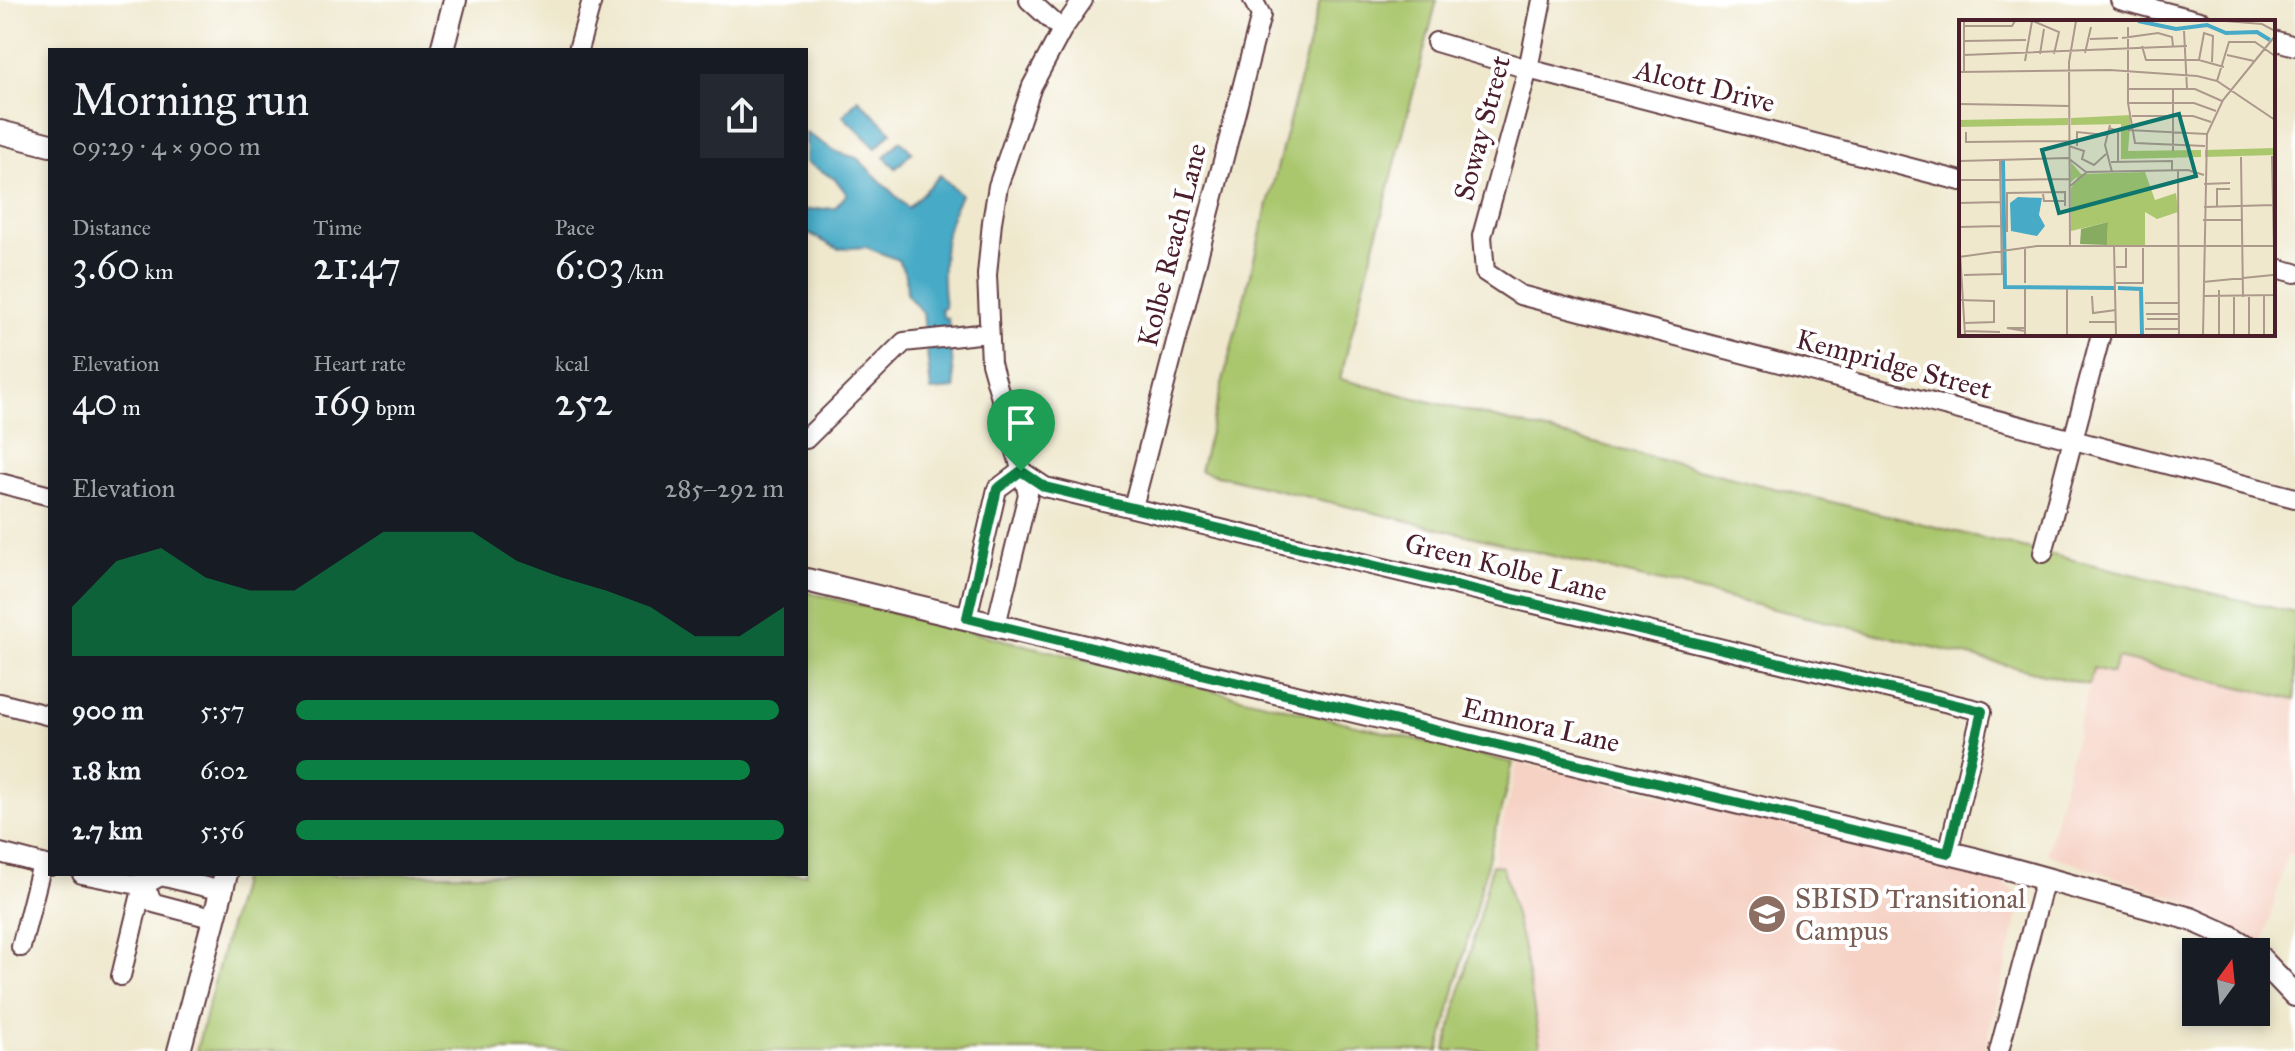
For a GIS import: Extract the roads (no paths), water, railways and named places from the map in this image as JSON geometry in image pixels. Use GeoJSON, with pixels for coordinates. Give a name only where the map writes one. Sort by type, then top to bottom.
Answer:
{"type":"FeatureCollection","features":[{"type":"Feature","properties":{"kind":"street"},"geometry":{"type":"LineString","coordinates":[[443,48],[455,0]]}},
{"type":"Feature","properties":{"kind":"street"},"geometry":{"type":"LineString","coordinates":[[579,48],[592,0]]}},
{"type":"Feature","properties":{"kind":"street"},"geometry":{"type":"LineString","coordinates":[[1029,0],[1062,30]]}},
{"type":"Feature","properties":{"kind":"street"},"geometry":{"type":"LineString","coordinates":[[996,625],[1028,494],[991,363],[988,333],[987,275],[998,186],[1016,124],[1062,30],[1083,0]]}},
{"type":"Feature","properties":{"kind":"street","name":"Kolbe Reach Lane"},"geometry":{"type":"LineString","coordinates":[[1133,507],[1261,15],[1253,0]]}},
{"type":"Feature","properties":{"kind":"street","name":"Soway Street"},"geometry":{"type":"LineString","coordinates":[[1485,272],[1482,236],[1528,69],[1542,0]]}},
{"type":"Feature","properties":{"kind":"street"},"geometry":{"type":"LineString","coordinates":[[2120,0],[2192,15]]}},
{"type":"Feature","properties":{"kind":"street"},"geometry":{"type":"LineString","coordinates":[[2275,41],[2295,46]]}},
{"type":"Feature","properties":{"kind":"street","name":"Alcott Drive"},"geometry":{"type":"LineString","coordinates":[[1436,42],[1528,69],[1959,180]]}},
{"type":"Feature","properties":{"kind":"street"},"geometry":{"type":"LineString","coordinates":[[0,132],[48,144]]}},
{"type":"Feature","properties":{"kind":"street"},"geometry":{"type":"LineString","coordinates":[[2275,268],[2295,273]]}},
{"type":"Feature","properties":{"kind":"street","name":"Kempridge Street"},"geometry":{"type":"LineString","coordinates":[[1485,272],[1520,295],[2295,498]]}},
{"type":"Feature","properties":{"kind":"street"},"geometry":{"type":"LineString","coordinates":[[808,437],[904,342],[988,333]]}},
{"type":"Feature","properties":{"kind":"street"},"geometry":{"type":"LineString","coordinates":[[2043,553],[2100,336]]}},
{"type":"Feature","properties":{"kind":"street"},"geometry":{"type":"LineString","coordinates":[[967,618],[997,489],[1021,471]]}},
{"type":"Feature","properties":{"kind":"street","name":"Green Kolbe Lane"},"geometry":{"type":"LineString","coordinates":[[1021,471],[1045,487],[1982,711],[1948,853]]}},
{"type":"Feature","properties":{"kind":"street"},"geometry":{"type":"LineString","coordinates":[[0,483],[48,495]]}},
{"type":"Feature","properties":{"kind":"street","name":"Emnora Lane"},"geometry":{"type":"LineString","coordinates":[[808,580],[1948,853],[2191,919],[2232,938]]}},
{"type":"Feature","properties":{"kind":"street"},"geometry":{"type":"LineString","coordinates":[[0,703],[48,715]]}},
{"type":"Feature","properties":{"kind":"street"},"geometry":{"type":"LineString","coordinates":[[0,853],[46,865],[21,947]]}},
{"type":"Feature","properties":{"kind":"street"},"geometry":{"type":"LineString","coordinates":[[103,876],[144,880],[161,876],[224,882],[179,1051]]}},
{"type":"Feature","properties":{"kind":"street"},"geometry":{"type":"LineString","coordinates":[[1999,1051],[2045,879]]}},
{"type":"Feature","properties":{"kind":"street"},"geometry":{"type":"LineString","coordinates":[[144,880],[154,903],[215,919]]}},
{"type":"Feature","properties":{"kind":"street"},"geometry":{"type":"LineString","coordinates":[[121,976],[144,880]]}},
{"type":"Feature","properties":{"kind":"street","name":"Emnora Lane"},"geometry":{"type":"LineString","coordinates":[[2270,969],[2295,995]]}},
{"type":"Feature","properties":{"kind":"water"},"geometry":{"type":"Polygon","coordinates":[[[858,99],[892,132],[876,148],[843,116],[858,99]]]}},
{"type":"Feature","properties":{"kind":"water"},"geometry":{"type":"Polygon","coordinates":[[[808,134],[839,153],[857,158],[908,208],[940,175],[961,195],[946,236],[943,264],[945,308],[941,309],[943,317],[948,318],[955,389],[931,391],[923,313],[907,295],[906,275],[898,260],[866,247],[838,249],[808,233],[808,210],[835,208],[847,194],[835,179],[808,163],[808,134]]]}},
{"type":"Feature","properties":{"kind":"water"},"geometry":{"type":"Polygon","coordinates":[[[900,141],[912,152],[896,168],[884,157],[900,141]]]}},
{"type":"Feature","properties":{"kind":"place","name":"SBISD Transitional Campus"},"geometry":{"type":"Point","coordinates":[1767,914]}}]}
